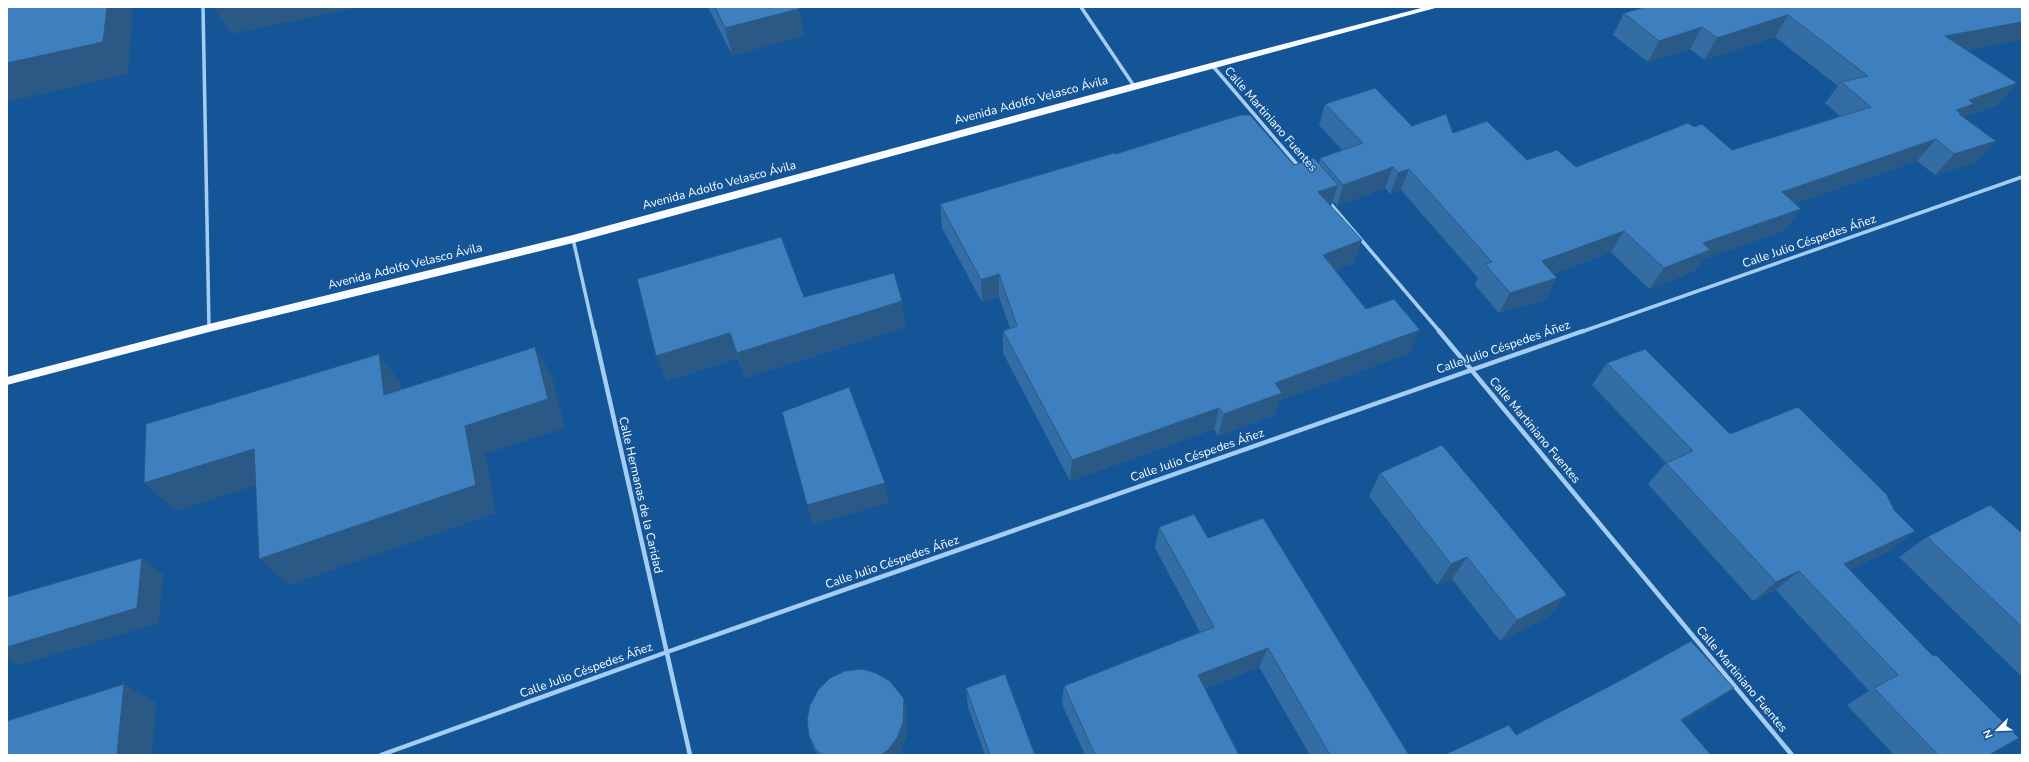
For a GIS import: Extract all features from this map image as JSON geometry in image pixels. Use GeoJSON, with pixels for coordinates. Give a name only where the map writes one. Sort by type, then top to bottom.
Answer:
{"type":"FeatureCollection","features":[{"type":"Feature","properties":{"kind":"highway","name":"Avenida Adolfo Velasco Ávila"},"geometry":{"type":"LineString","coordinates":[[7,381],[209,328],[573,239],[1212,65],[1435,7]]}},
{"type":"Feature","properties":{"kind":"street"},"geometry":{"type":"LineString","coordinates":[[203,7],[209,328]]}},
{"type":"Feature","properties":{"kind":"street"},"geometry":{"type":"LineString","coordinates":[[1081,7],[1134,86]]}},
{"type":"Feature","properties":{"kind":"street","name":"Calle Martiniano Fuentes"},"geometry":{"type":"LineString","coordinates":[[1212,65],[1306,175]]}},
{"type":"Feature","properties":{"kind":"street","name":"Calle Julio Céspedes Áñez"},"geometry":{"type":"LineString","coordinates":[[381,755],[667,652],[2022,177]]}},
{"type":"Feature","properties":{"kind":"street","name":"Calle Martiniano Fuentes"},"geometry":{"type":"LineString","coordinates":[[1327,199],[1472,369],[1792,755]]}},
{"type":"Feature","properties":{"kind":"street","name":"Calle Hermanas de la Caridad"},"geometry":{"type":"LineString","coordinates":[[573,239],[690,755]]}},
{"type":"Feature","properties":{"kind":"building"},"geometry":{"type":"Polygon","coordinates":[[[7,7],[107,7],[103,42],[7,63],[7,7]]]}},
{"type":"Feature","properties":{"kind":"building"},"geometry":{"type":"Polygon","coordinates":[[[715,7],[798,7],[799,9],[725,28],[715,7]]]}},
{"type":"Feature","properties":{"kind":"building"},"geometry":{"type":"Polygon","coordinates":[[[1645,7],[2022,7],[2022,22],[1945,36],[2017,83],[1969,100],[1974,104],[1956,110],[1961,114],[1959,114],[1996,141],[1954,154],[1936,139],[1782,192],[1801,209],[1703,243],[1710,250],[1664,268],[1624,231],[1542,261],[1557,278],[1510,293],[1485,264],[1492,262],[1409,169],[1398,173],[1393,167],[1343,185],[1320,158],[1363,143],[1325,104],[1375,88],[1412,126],[1446,114],[1453,133],[1487,121],[1527,160],[1557,150],[1576,167],[1688,123],[1694,127],[1702,124],[1732,150],[1871,107],[1841,82],[1868,76],[1788,15],[1717,38],[1702,27],[1659,41],[1624,13],[1645,7]]]}},
{"type":"Feature","properties":{"kind":"building"},"geometry":{"type":"Polygon","coordinates":[[[1240,115],[1250,115],[1294,165],[1314,158],[1338,185],[1318,192],[1362,240],[1323,255],[1366,309],[1394,299],[1420,330],[1275,383],[1282,393],[1224,414],[1219,408],[1072,460],[1003,331],[1017,326],[999,274],[981,280],[940,204],[1114,153],[1116,154],[1240,115]]]}},
{"type":"Feature","properties":{"kind":"building"},"geometry":{"type":"Polygon","coordinates":[[[781,237],[804,297],[894,273],[902,301],[737,353],[730,333],[656,356],[637,279],[781,237]]]}},
{"type":"Feature","properties":{"kind":"building"},"geometry":{"type":"Polygon","coordinates":[[[535,347],[548,399],[465,426],[476,485],[259,559],[254,449],[144,483],[146,424],[379,354],[384,395],[535,347]]]}},
{"type":"Feature","properties":{"kind":"building"},"geometry":{"type":"Polygon","coordinates":[[[1645,349],[1730,434],[1798,407],[1887,495],[1894,510],[1915,531],[1844,564],[1933,656],[1936,655],[2019,738],[1989,755],[1938,755],[1874,688],[1898,675],[1799,571],[1776,582],[1666,463],[1693,451],[1607,363],[1645,349]]]}},
{"type":"Feature","properties":{"kind":"building"},"geometry":{"type":"Polygon","coordinates":[[[849,387],[885,483],[807,505],[782,412],[849,387]]]}},
{"type":"Feature","properties":{"kind":"building"},"geometry":{"type":"Polygon","coordinates":[[[1442,445],[1567,595],[1517,620],[1467,557],[1451,564],[1380,473],[1442,445]]]}},
{"type":"Feature","properties":{"kind":"building"},"geometry":{"type":"Polygon","coordinates":[[[1990,505],[2022,533],[2022,627],[1927,537],[1990,505]]]}},
{"type":"Feature","properties":{"kind":"building"},"geometry":{"type":"Polygon","coordinates":[[[1194,514],[1208,538],[1263,518],[1409,755],[1330,755],[1268,648],[1198,675],[1239,755],[1095,755],[1064,686],[1214,627],[1159,527],[1194,514]]]}},
{"type":"Feature","properties":{"kind":"building"},"geometry":{"type":"Polygon","coordinates":[[[142,558],[137,608],[7,647],[7,597],[142,558]]]}},
{"type":"Feature","properties":{"kind":"building"},"geometry":{"type":"Polygon","coordinates":[[[1691,641],[1734,688],[1681,720],[1711,755],[1444,755],[1509,725],[1516,735],[1625,678],[1691,641]]]}},
{"type":"Feature","properties":{"kind":"building"},"geometry":{"type":"Polygon","coordinates":[[[862,669],[876,673],[890,681],[904,699],[903,723],[897,738],[888,750],[881,755],[823,755],[817,751],[809,736],[807,720],[810,705],[818,690],[830,678],[845,671],[862,669]]]}},
{"type":"Feature","properties":{"kind":"building"},"geometry":{"type":"Polygon","coordinates":[[[1005,674],[1035,755],[990,755],[966,688],[1005,674]]]}},
{"type":"Feature","properties":{"kind":"building"},"geometry":{"type":"Polygon","coordinates":[[[124,684],[117,755],[7,755],[7,721],[124,684]]]}}]}
